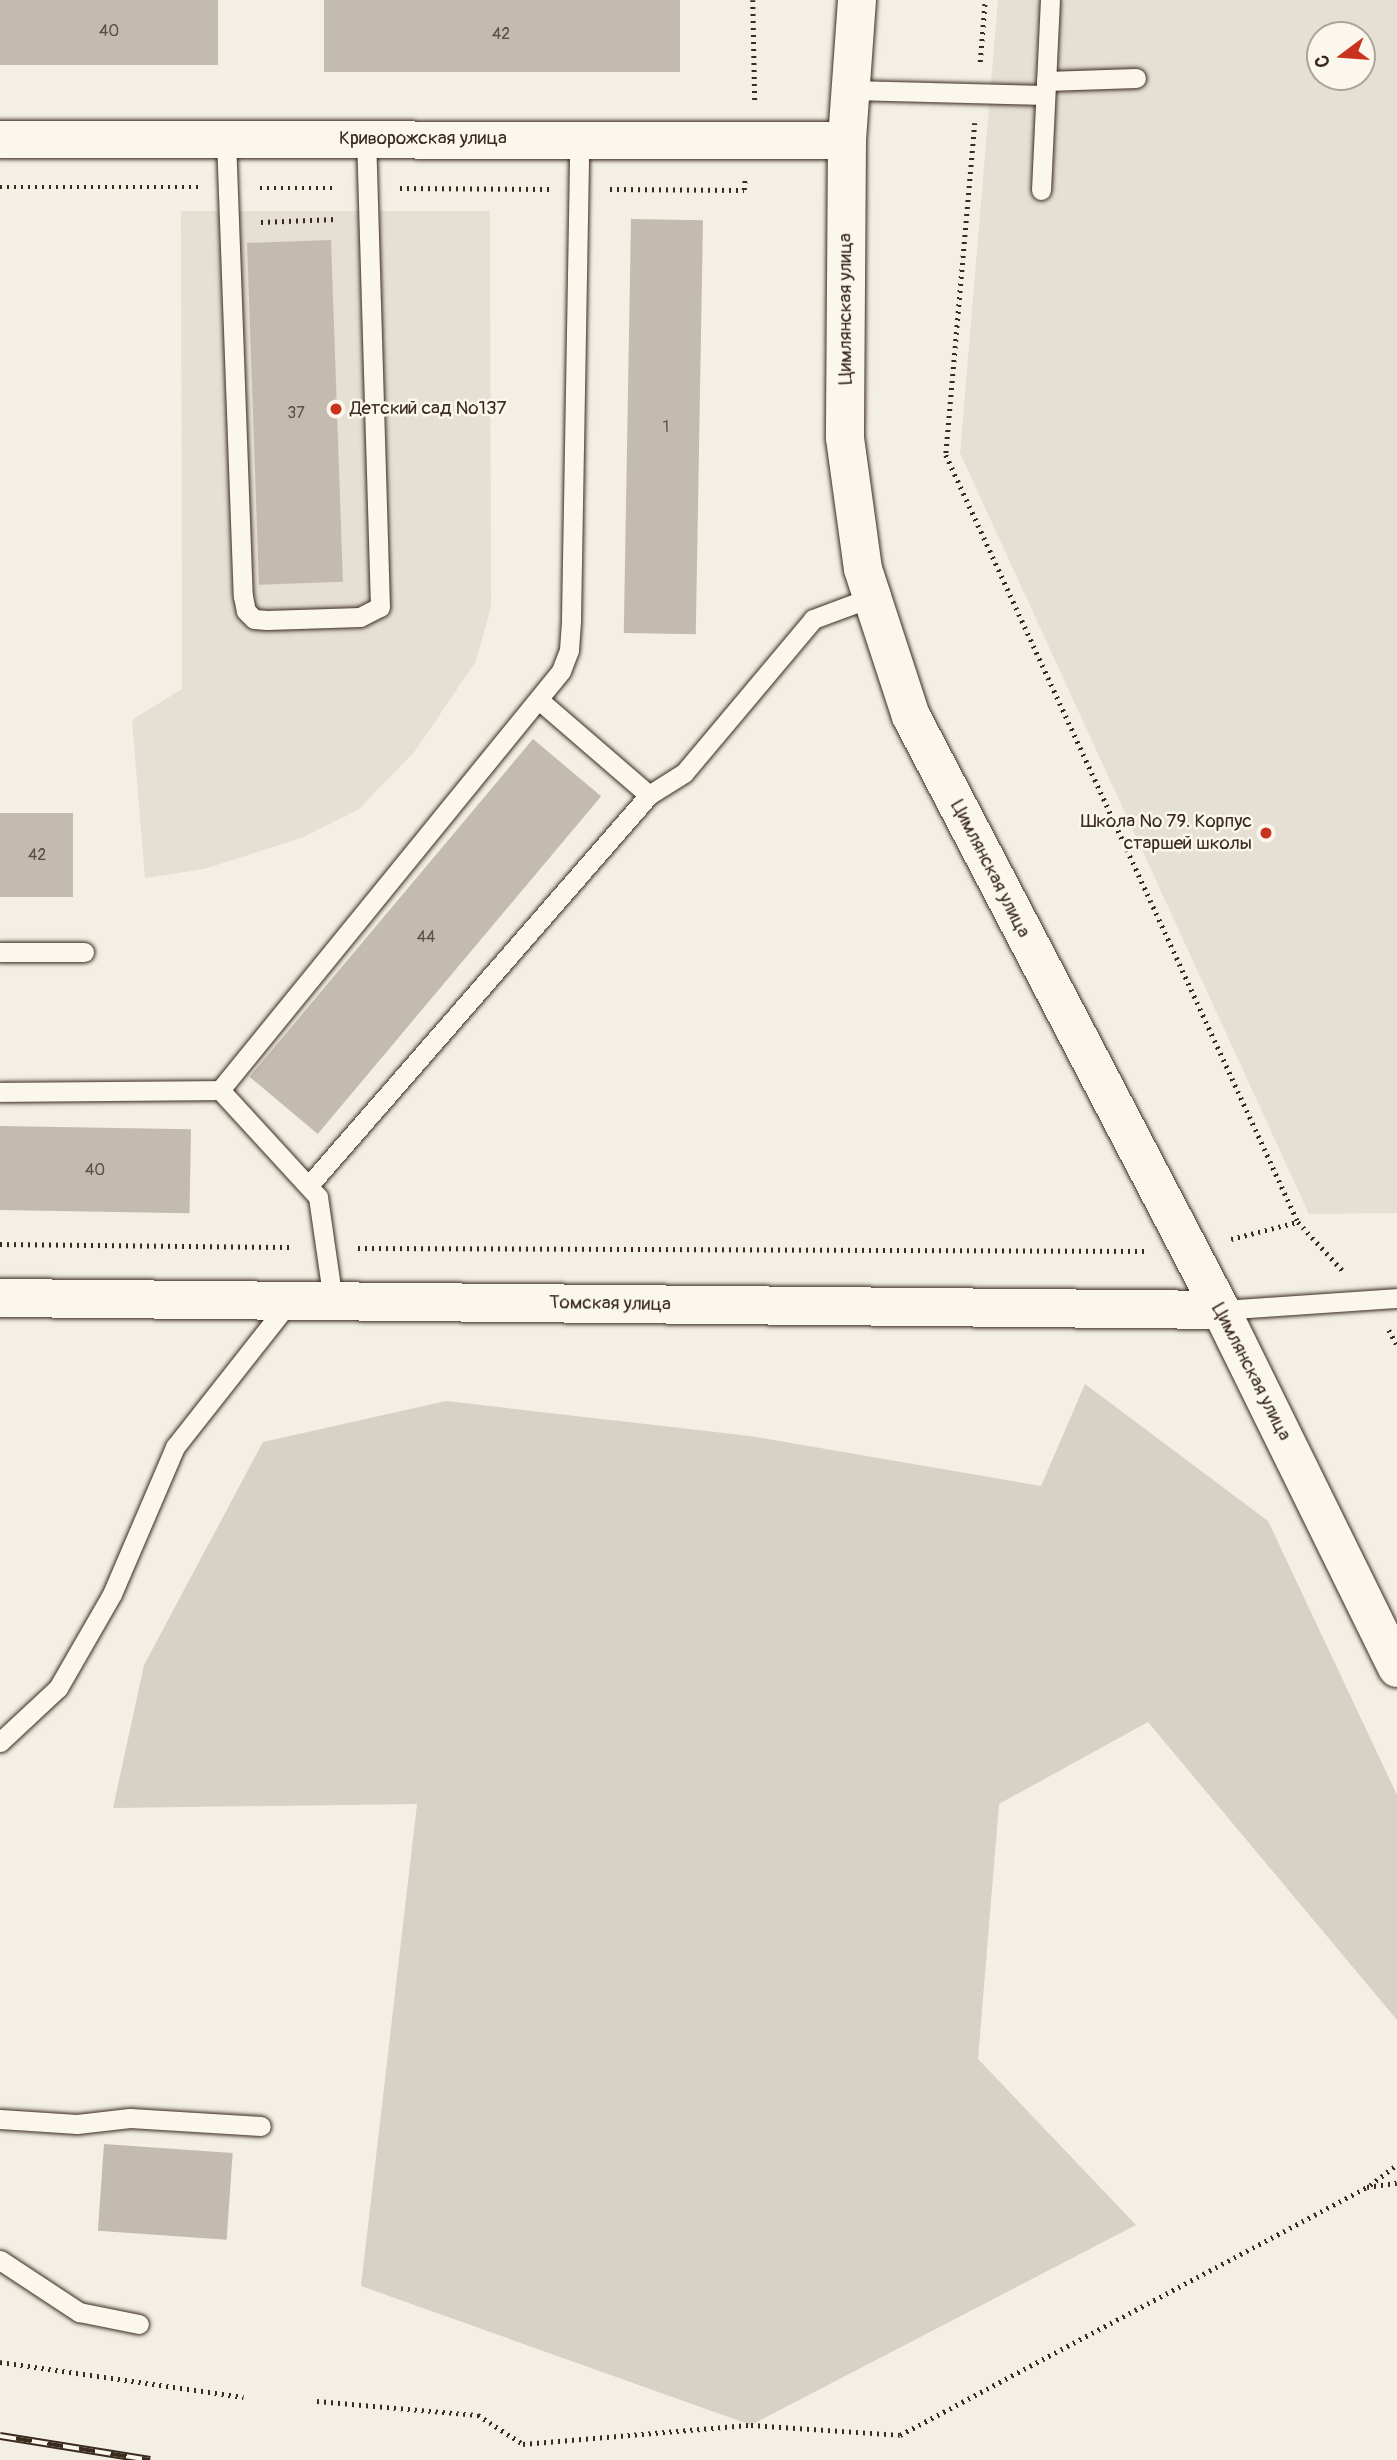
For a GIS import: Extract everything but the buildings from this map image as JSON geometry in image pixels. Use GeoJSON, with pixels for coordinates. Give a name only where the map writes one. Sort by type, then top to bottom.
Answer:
{"type":"FeatureCollection","features":[{"type":"Feature","properties":{"kind":"main road","name":"Цимлянская улица"},"geometry":{"type":"LineString","coordinates":[[857,0],[846,140],[845,438],[863,569],[872,597],[911,716],[1221,1310],[1397,1668]]}},
{"type":"Feature","properties":{"kind":"main road","name":"Томская улица"},"geometry":{"type":"LineString","coordinates":[[0,1298],[1221,1310]]}},
{"type":"Feature","properties":{"kind":"street","name":"Криворожская улица"},"geometry":{"type":"LineString","coordinates":[[0,139],[846,140]]}},
{"type":"Feature","properties":{"kind":"lane"},"geometry":{"type":"LineString","coordinates":[[1041,190],[1050,0]]}},
{"type":"Feature","properties":{"kind":"lane"},"geometry":{"type":"LineString","coordinates":[[851,90],[978,93],[1136,78]]}},
{"type":"Feature","properties":{"kind":"lane"},"geometry":{"type":"LineString","coordinates":[[226,139],[246,611],[254,619],[267,620],[372,614],[380,607],[383,592],[366,139]]}},
{"type":"Feature","properties":{"kind":"lane"},"geometry":{"type":"LineString","coordinates":[[220,1090],[540,700],[561,671],[569,650],[579,139]]}},
{"type":"Feature","properties":{"kind":"lane"},"geometry":{"type":"LineString","coordinates":[[310,1184],[649,795],[684,773],[813,619],[872,597]]}},
{"type":"Feature","properties":{"kind":"lane"},"geometry":{"type":"LineString","coordinates":[[540,700],[649,795]]}},
{"type":"Feature","properties":{"kind":"lane"},"geometry":{"type":"LineString","coordinates":[[0,952],[84,952]]}},
{"type":"Feature","properties":{"kind":"lane"},"geometry":{"type":"LineString","coordinates":[[0,1092],[220,1090],[310,1184],[322,1212],[333,1301]]}},
{"type":"Feature","properties":{"kind":"lane"},"geometry":{"type":"LineString","coordinates":[[1221,1310],[1372,1302],[1397,1298]]}},
{"type":"Feature","properties":{"kind":"lane"},"geometry":{"type":"LineString","coordinates":[[0,1742],[58,1688],[112,1594],[175,1447],[290,1300]]}},
{"type":"Feature","properties":{"kind":"lane"},"geometry":{"type":"LineString","coordinates":[[0,2119],[78,2124],[130,2118],[261,2126]]}},
{"type":"Feature","properties":{"kind":"lane"},"geometry":{"type":"LineString","coordinates":[[0,2260],[79,2312],[139,2324]]}},
{"type":"Feature","properties":{"kind":"path"},"geometry":{"type":"LineString","coordinates":[[754,0],[756,89]]}},
{"type":"Feature","properties":{"kind":"path"},"geometry":{"type":"LineString","coordinates":[[985,0],[946,455],[1298,1222],[1372,1302],[1397,1345]]}},
{"type":"Feature","properties":{"kind":"path"},"geometry":{"type":"LineString","coordinates":[[229,223],[369,218]]}},
{"type":"Feature","properties":{"kind":"path"},"geometry":{"type":"LineString","coordinates":[[0,1244],[1188,1251],[1298,1222]]}},
{"type":"Feature","properties":{"kind":"path"},"geometry":{"type":"LineString","coordinates":[[317,2401],[478,2414],[523,2444],[751,2425],[900,2435],[1367,2187],[1397,2165]]}},
{"type":"Feature","properties":{"kind":"path"},"geometry":{"type":"LineString","coordinates":[[1367,2187],[1397,2183]]}},
{"type":"Feature","properties":{"kind":"path"},"geometry":{"type":"LineString","coordinates":[[0,2362],[243,2397]]}},
{"type":"Feature","properties":{"kind":"shaded area","name":"Школа № 79. Корпус старшей школы"},"geometry":{"type":"Polygon","coordinates":[[[998,0],[1397,0],[1397,1213],[1309,1214],[960,453],[998,0]]]}},
{"type":"Feature","properties":{"kind":"shaded area","name":"Детский сад №137"},"geometry":{"type":"Polygon","coordinates":[[[181,211],[490,211],[491,607],[476,661],[415,751],[359,809],[301,838],[204,869],[145,878],[132,720],[182,689],[181,211]]]}},
{"type":"Feature","properties":{"kind":"shaded area"},"geometry":{"type":"Polygon","coordinates":[[[1085,1384],[1268,1521],[1397,1795],[1397,2020],[1148,1722],[999,1804],[978,2059],[1136,2225],[751,2425],[361,2286],[417,1804],[113,1808],[144,1665],[263,1442],[446,1401],[750,1436],[1041,1486],[1085,1384]]]}},
{"type":"Feature","properties":{"kind":"railway"},"geometry":{"type":"LineString","coordinates":[[0,2436],[150,2460]]}},
{"type":"Feature","properties":{"kind":"place","name":"Детский сад №137"},"geometry":{"type":"Point","coordinates":[336,409]}},
{"type":"Feature","properties":{"kind":"place","name":"Школа № 79. Корпус старшей школы"},"geometry":{"type":"Point","coordinates":[1266,833]}}]}
